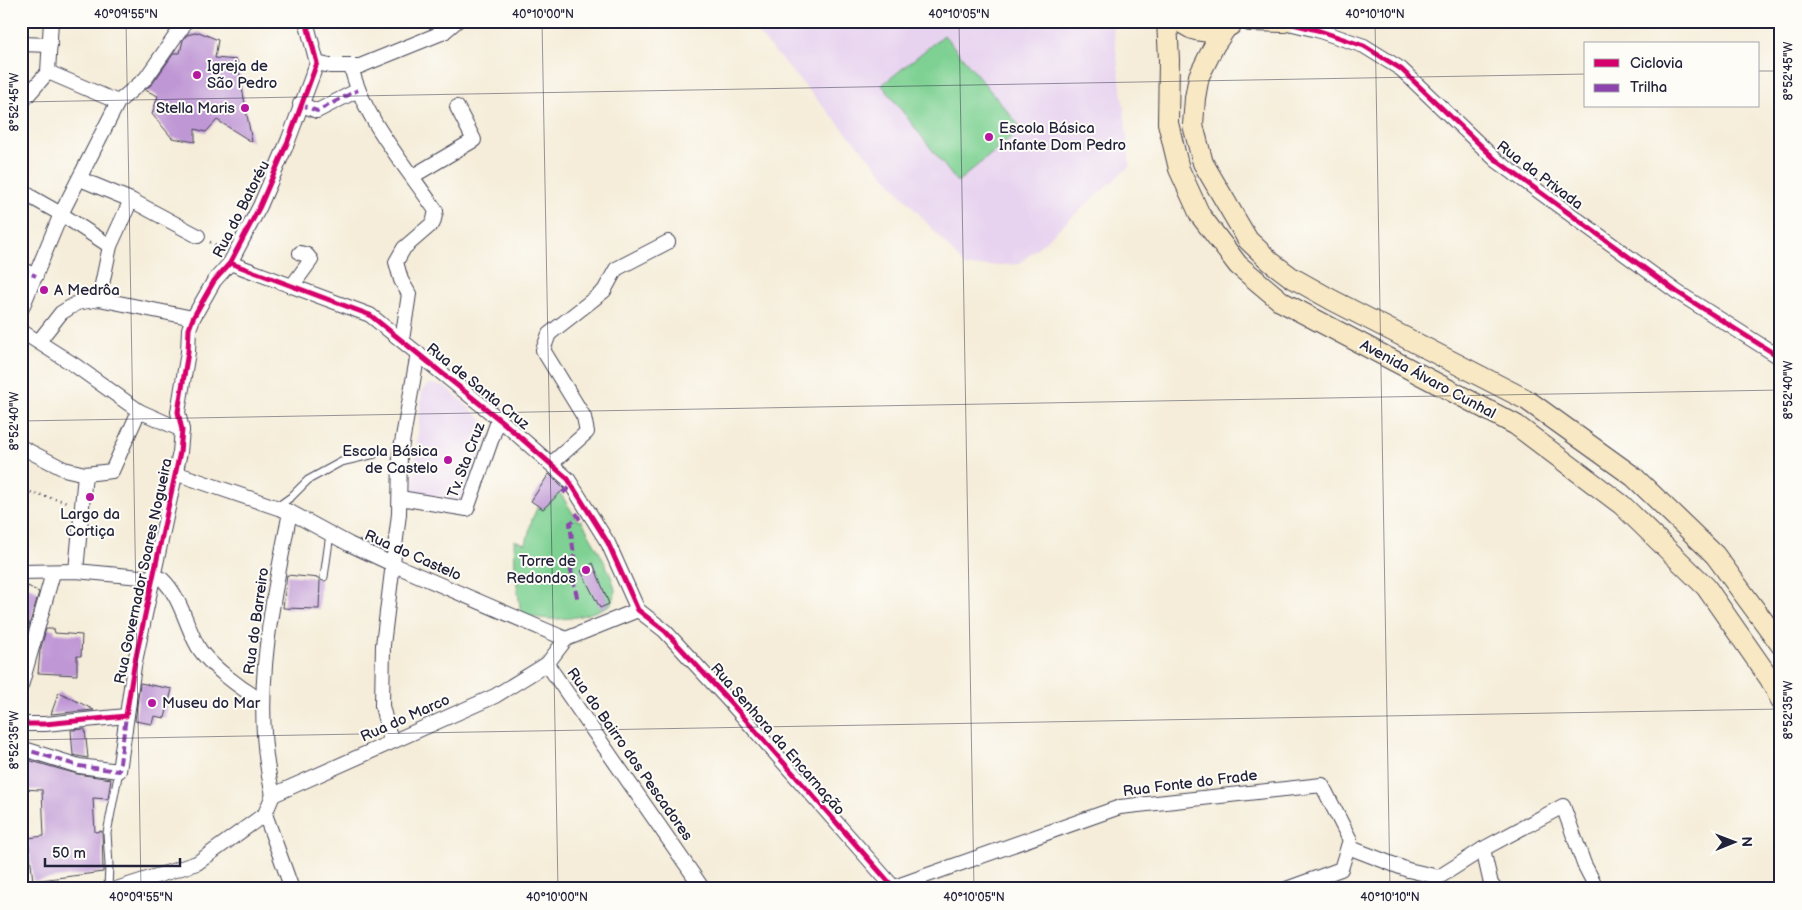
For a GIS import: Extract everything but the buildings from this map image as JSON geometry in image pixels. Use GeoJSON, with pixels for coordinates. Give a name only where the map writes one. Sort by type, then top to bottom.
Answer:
{"type":"FeatureCollection","features":[{"type":"Feature","properties":{"kind":"main road","name":"Avenida Álvaro Cunhal"},"geometry":{"type":"LineString","coordinates":[[1167,21],[1169,60],[1168,123],[1179,168],[1200,215],[1238,265],[1282,302],[1516,425],[1622,505],[1706,587],[1770,679],[1781,700]]}},
{"type":"Feature","properties":{"kind":"main road"},"geometry":{"type":"LineString","coordinates":[[1180,21],[1197,31],[1212,32],[1231,25]]}},
{"type":"Feature","properties":{"kind":"main road"},"geometry":{"type":"LineString","coordinates":[[1250,21],[1285,22]]}},
{"type":"Feature","properties":{"kind":"main road","name":"Avenida Álvaro Cunhal"},"geometry":{"type":"LineString","coordinates":[[1231,25],[1214,46],[1199,76],[1193,125],[1203,163],[1248,240],[1271,262],[1291,277],[1527,400],[1634,477],[1715,555],[1781,645]]}},
{"type":"Feature","properties":{"kind":"street"},"geometry":{"type":"LineString","coordinates":[[21,103],[48,72],[51,21]]}},
{"type":"Feature","properties":{"kind":"street"},"geometry":{"type":"LineString","coordinates":[[306,25],[317,63],[330,66],[360,66],[440,26],[457,21]]}},
{"type":"Feature","properties":{"kind":"street","name":"Rua da Privada"},"geometry":{"type":"LineString","coordinates":[[1285,22],[1315,26],[1364,46],[1401,69],[1496,160],[1677,292],[1781,358]]}},
{"type":"Feature","properties":{"kind":"street"},"geometry":{"type":"LineString","coordinates":[[21,310],[61,214],[118,102],[146,78],[179,24]]}},
{"type":"Feature","properties":{"kind":"street"},"geometry":{"type":"LineString","coordinates":[[21,44],[50,46]]}},
{"type":"Feature","properties":{"kind":"street","name":"Rua do Batoréu"},"geometry":{"type":"LineString","coordinates":[[182,430],[178,412],[188,352],[189,329],[193,318],[214,281],[232,259],[260,206],[288,141],[300,104],[317,63]]}},
{"type":"Feature","properties":{"kind":"street"},"geometry":{"type":"LineString","coordinates":[[351,66],[358,90],[388,143],[436,211],[433,223],[404,248],[396,262],[401,280],[410,294],[402,340]]}},
{"type":"Feature","properties":{"kind":"street"},"geometry":{"type":"LineString","coordinates":[[48,72],[118,102]]}},
{"type":"Feature","properties":{"kind":"street"},"geometry":{"type":"LineString","coordinates":[[300,104],[317,111],[358,90]]}},
{"type":"Feature","properties":{"kind":"street"},"geometry":{"type":"LineString","coordinates":[[413,176],[474,140],[457,107]]}},
{"type":"Feature","properties":{"kind":"street"},"geometry":{"type":"LineString","coordinates":[[80,179],[131,200],[198,236]]}},
{"type":"Feature","properties":{"kind":"street"},"geometry":{"type":"LineString","coordinates":[[21,189],[110,246]]}},
{"type":"Feature","properties":{"kind":"street"},"geometry":{"type":"LineString","coordinates":[[99,299],[110,246],[131,200]]}},
{"type":"Feature","properties":{"kind":"street"},"geometry":{"type":"LineString","coordinates":[[551,464],[586,432],[584,418],[543,350],[549,334],[604,291],[616,269],[668,242]]}},
{"type":"Feature","properties":{"kind":"street"},"geometry":{"type":"LineString","coordinates":[[292,286],[311,260],[307,254],[300,253]]}},
{"type":"Feature","properties":{"kind":"street","name":"Rua de Santa Cruz"},"geometry":{"type":"LineString","coordinates":[[232,259],[292,286],[370,316],[499,418],[568,479],[608,544],[638,610]]}},
{"type":"Feature","properties":{"kind":"street"},"geometry":{"type":"LineString","coordinates":[[21,269],[36,276]]}},
{"type":"Feature","properties":{"kind":"street"},"geometry":{"type":"LineString","coordinates":[[39,341],[61,313],[77,303],[99,299],[193,318]]}},
{"type":"Feature","properties":{"kind":"street"},"geometry":{"type":"LineString","coordinates":[[21,331],[39,341],[139,412],[182,430]]}},
{"type":"Feature","properties":{"kind":"street"},"geometry":{"type":"LineString","coordinates":[[391,742],[382,706],[383,645],[400,498],[400,454],[418,353]]}},
{"type":"Feature","properties":{"kind":"street"},"geometry":{"type":"LineString","coordinates":[[21,447],[64,469],[85,474],[112,472],[139,412]]}},
{"type":"Feature","properties":{"kind":"street","name":"Tv. Sta Cruz"},"geometry":{"type":"LineString","coordinates":[[400,498],[467,509],[499,418]]}},
{"type":"Feature","properties":{"kind":"street","name":"Rua Governador Soares Nogueira"},"geometry":{"type":"LineString","coordinates":[[119,771],[134,666],[180,452],[182,430]]}},
{"type":"Feature","properties":{"kind":"street","name":"Rua do Castelo"},"geometry":{"type":"LineString","coordinates":[[175,473],[290,512],[392,564],[566,639]]}},
{"type":"Feature","properties":{"kind":"street"},"geometry":{"type":"LineString","coordinates":[[76,571],[85,474]]}},
{"type":"Feature","properties":{"kind":"street","name":"Rua do Barreiro"},"geometry":{"type":"LineString","coordinates":[[273,795],[269,777],[262,701],[270,616],[290,512]]}},
{"type":"Feature","properties":{"kind":"street"},"geometry":{"type":"LineString","coordinates":[[21,572],[53,573],[76,571],[162,579],[170,587],[187,620],[196,645],[211,662],[247,692],[262,701]]}},
{"type":"Feature","properties":{"kind":"street"},"geometry":{"type":"LineString","coordinates":[[21,686],[53,573]]}},
{"type":"Feature","properties":{"kind":"street"},"geometry":{"type":"LineString","coordinates":[[566,639],[638,610]]}},
{"type":"Feature","properties":{"kind":"street","name":"Rua Senhora da Encarnação"},"geometry":{"type":"LineString","coordinates":[[638,610],[665,631],[894,888]]}},
{"type":"Feature","properties":{"kind":"street","name":"Rua do Bairro dos Pescadores"},"geometry":{"type":"LineString","coordinates":[[566,639],[547,664],[703,889]]}},
{"type":"Feature","properties":{"kind":"street","name":"Rua do Marco"},"geometry":{"type":"LineString","coordinates":[[273,795],[495,696],[547,664]]}},
{"type":"Feature","properties":{"kind":"street"},"geometry":{"type":"LineString","coordinates":[[21,724],[45,724],[126,716]]}},
{"type":"Feature","properties":{"kind":"street"},"geometry":{"type":"LineString","coordinates":[[21,748],[79,766],[119,771]]}},
{"type":"Feature","properties":{"kind":"street","name":"Rua Fonte do Frade"},"geometry":{"type":"LineString","coordinates":[[894,888],[1120,807],[1322,785],[1350,840],[1348,847]]}},
{"type":"Feature","properties":{"kind":"street"},"geometry":{"type":"LineString","coordinates":[[116,889],[197,863],[265,814],[273,795]]}},
{"type":"Feature","properties":{"kind":"street"},"geometry":{"type":"LineString","coordinates":[[1286,889],[1341,869],[1348,847],[1408,870],[1439,877],[1483,849],[1563,806],[1584,864],[1597,889]]}},
{"type":"Feature","properties":{"kind":"street"},"geometry":{"type":"LineString","coordinates":[[265,814],[292,889]]}},
{"type":"Feature","properties":{"kind":"street"},"geometry":{"type":"LineString","coordinates":[[1483,849],[1494,889]]}},
{"type":"Feature","properties":{"kind":"lane"},"geometry":{"type":"LineString","coordinates":[[276,507],[291,497],[308,480],[341,462],[375,454]]}},
{"type":"Feature","properties":{"kind":"lane"},"geometry":{"type":"LineString","coordinates":[[324,577],[330,534]]}},
{"type":"Feature","properties":{"kind":"lane","name":"Rua Governador Soares Nogueira"},"geometry":{"type":"LineString","coordinates":[[108,889],[107,833],[119,771]]}},
{"type":"Feature","properties":{"kind":"path"},"geometry":{"type":"LineString","coordinates":[[198,236],[232,259]]}},
{"type":"Feature","properties":{"kind":"path"},"geometry":{"type":"LineString","coordinates":[[21,490],[82,506]]}},
{"type":"Feature","properties":{"kind":"shaded area","name":"Escola Básica Infante Dom Pedro"},"geometry":{"type":"Polygon","coordinates":[[[747,21],[1112,21],[1130,166],[1019,264],[966,267],[747,21]]]}},
{"type":"Feature","properties":{"kind":"shaded area","name":"Escola Básica de Castelo"},"geometry":{"type":"Polygon","coordinates":[[[429,384],[445,386],[491,428],[466,501],[413,492],[421,399],[423,389],[429,384]]]}},
{"type":"Feature","properties":{"kind":"green space"},"geometry":{"type":"Polygon","coordinates":[[[944,35],[1022,129],[957,182],[882,85],[944,35]]]}},
{"type":"Feature","properties":{"kind":"green space"},"geometry":{"type":"Polygon","coordinates":[[[560,493],[578,521],[581,520],[602,557],[612,578],[615,594],[610,605],[577,617],[555,619],[521,614],[515,570],[514,540],[526,544],[532,519],[538,506],[543,509],[560,493]]]}},
{"type":"Feature","properties":{"kind":"marked path"},"geometry":{"type":"LineString","coordinates":[[300,104],[317,111],[358,90]]}},
{"type":"Feature","properties":{"kind":"marked path"},"geometry":{"type":"LineString","coordinates":[[21,269],[36,276]]}},
{"type":"Feature","properties":{"kind":"marked path"},"geometry":{"type":"LineString","coordinates":[[563,493],[572,485]]}},
{"type":"Feature","properties":{"kind":"marked path"},"geometry":{"type":"LineString","coordinates":[[576,513],[579,518],[570,523],[574,556],[571,571],[578,601]]}},
{"type":"Feature","properties":{"kind":"marked path"},"geometry":{"type":"LineString","coordinates":[[21,748],[79,766],[119,771],[126,716]]}},
{"type":"Feature","properties":{"kind":"cycle path"},"geometry":{"type":"LineString","coordinates":[[21,724],[45,724],[126,716],[134,666],[180,452],[182,430],[178,412],[188,352],[189,329],[193,318],[214,281],[230,263],[260,206],[288,141],[317,63],[306,21]]}},
{"type":"Feature","properties":{"kind":"cycle path"},"geometry":{"type":"LineString","coordinates":[[1250,21],[1285,22],[1317,30],[1364,46],[1401,69],[1496,160],[1677,292],[1781,358]]}},
{"type":"Feature","properties":{"kind":"cycle path"},"geometry":{"type":"LineString","coordinates":[[230,263],[370,315],[505,424],[568,479],[608,543],[638,610],[665,631],[895,889]]}},
{"type":"Feature","properties":{"kind":"place","name":"Igreja de São Pedro"},"geometry":{"type":"Point","coordinates":[197,75]}},
{"type":"Feature","properties":{"kind":"place","name":"Stella Maris"},"geometry":{"type":"Point","coordinates":[245,108]}},
{"type":"Feature","properties":{"kind":"place","name":"Escola Básica Infante Dom Pedro"},"geometry":{"type":"Point","coordinates":[989,137]}},
{"type":"Feature","properties":{"kind":"place","name":"A Medrôa"},"geometry":{"type":"Point","coordinates":[44,290]}},
{"type":"Feature","properties":{"kind":"place","name":"Escola Básica de Castelo"},"geometry":{"type":"Point","coordinates":[448,460]}},
{"type":"Feature","properties":{"kind":"place","name":"Largo da Cortiça"},"geometry":{"type":"Point","coordinates":[90,497]}},
{"type":"Feature","properties":{"kind":"place","name":"Torre de Redondos"},"geometry":{"type":"Point","coordinates":[586,570]}},
{"type":"Feature","properties":{"kind":"place","name":"Museu do Mar"},"geometry":{"type":"Point","coordinates":[152,703]}}]}
